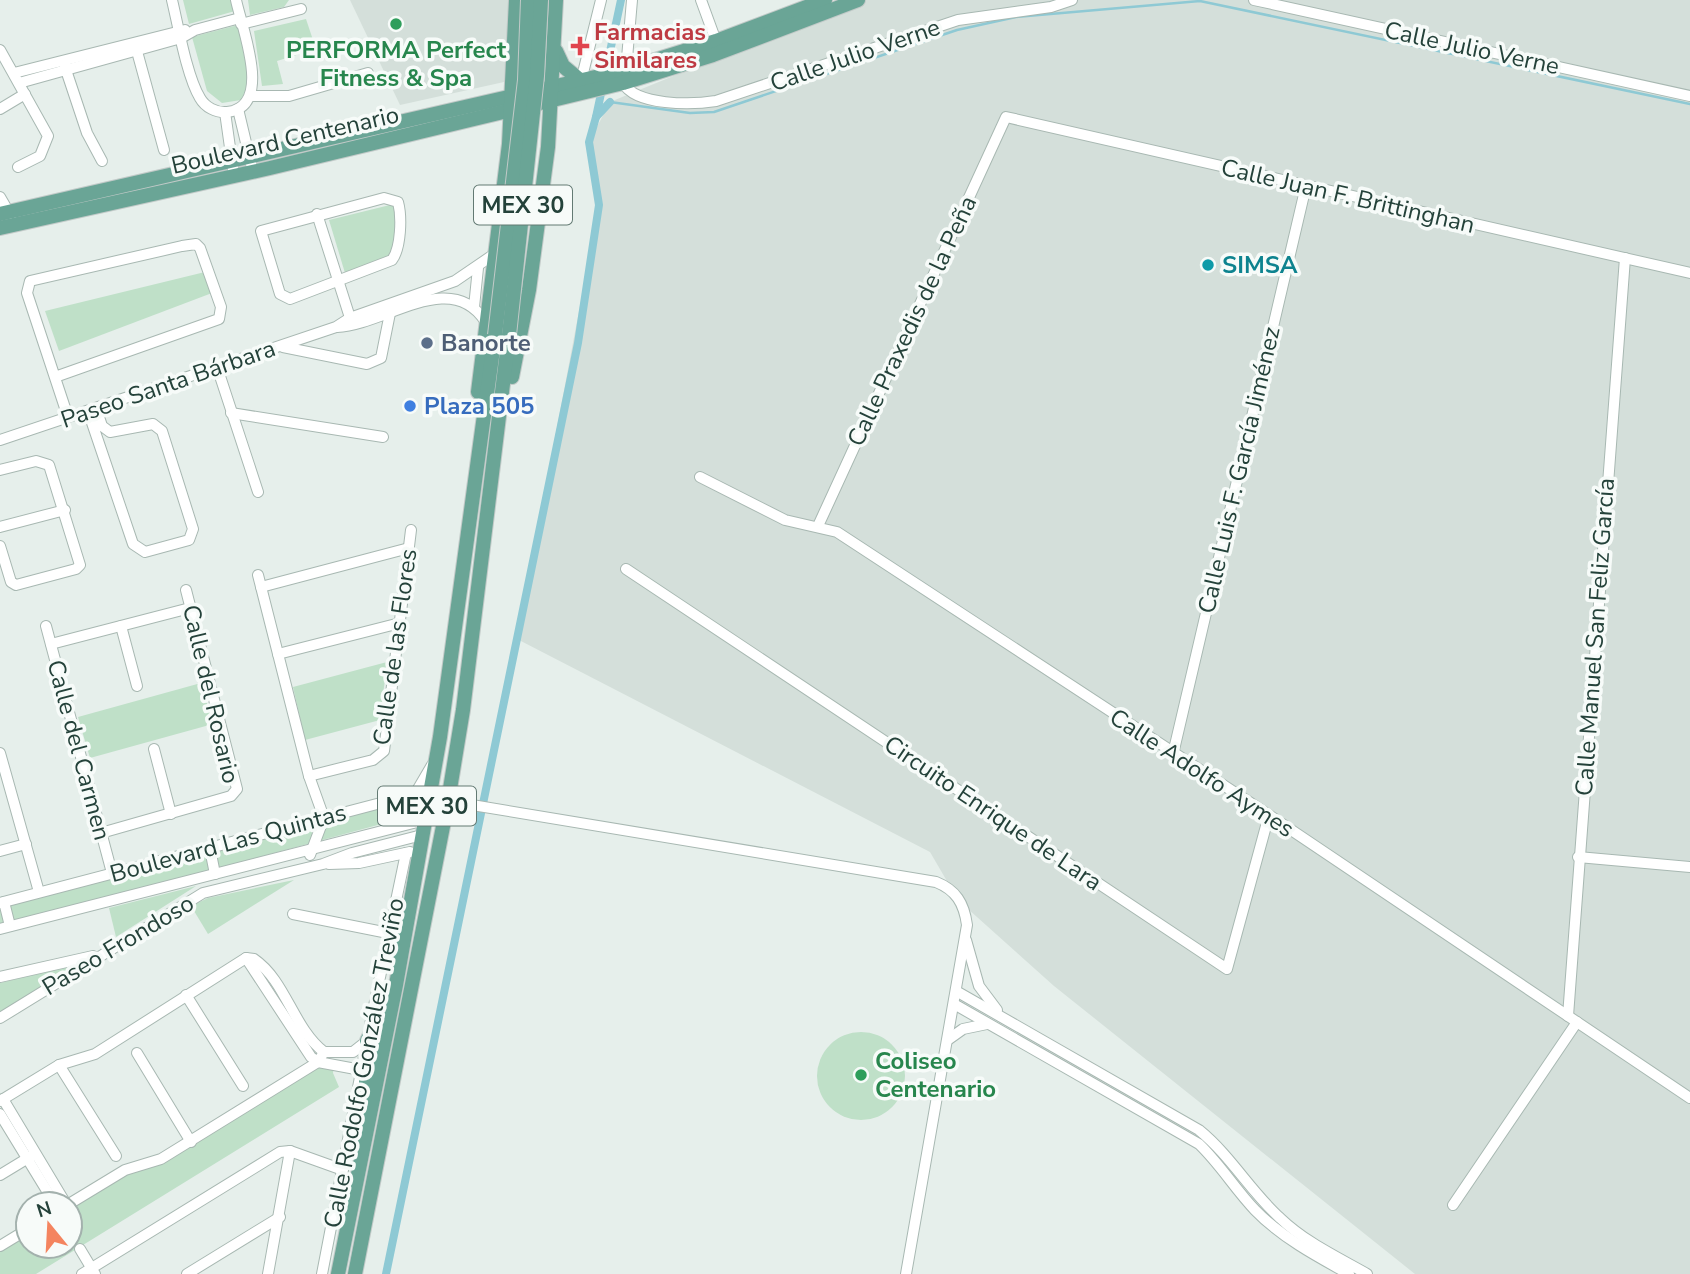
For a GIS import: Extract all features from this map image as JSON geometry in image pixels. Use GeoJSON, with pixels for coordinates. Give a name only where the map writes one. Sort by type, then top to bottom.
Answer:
{"type":"FeatureCollection","features":[{"type":"Feature","properties":{"kind":"main road"},"geometry":{"type":"LineString","coordinates":[[475,480],[477,408],[485,321],[509,141],[516,0]]}},
{"type":"Feature","properties":{"kind":"main road","name":"MEX 30"},"geometry":{"type":"LineString","coordinates":[[355,1274],[448,801],[502,405],[502,335],[524,80],[528,0]]}},
{"type":"Feature","properties":{"kind":"main road","name":"MEX 30"},"geometry":{"type":"LineString","coordinates":[[338,1274],[396,985],[413,852],[422,835],[418,822],[436,756],[475,480],[502,335],[537,76],[541,0]]}},
{"type":"Feature","properties":{"kind":"main road"},"geometry":{"type":"LineString","coordinates":[[502,405],[523,325],[548,147],[556,0]]}},
{"type":"Feature","properties":{"kind":"main road","name":"Boulevard Centenario"},"geometry":{"type":"LineString","coordinates":[[0,228],[8,217],[232,169],[621,77],[714,48],[825,0]]}},
{"type":"Feature","properties":{"kind":"main road"},"geometry":{"type":"LineString","coordinates":[[797,23],[806,12],[831,0]]}},
{"type":"Feature","properties":{"kind":"main road","name":"Boulevard Centenario"},"geometry":{"type":"LineString","coordinates":[[714,48],[729,49],[858,0]]}},
{"type":"Feature","properties":{"kind":"main road"},"geometry":{"type":"LineString","coordinates":[[515,58],[522,63],[540,65],[554,49]]}},
{"type":"Feature","properties":{"kind":"main road"},"geometry":{"type":"LineString","coordinates":[[554,49],[563,66],[584,84]]}},
{"type":"Feature","properties":{"kind":"main road","name":"Boulevard Centenario"},"geometry":{"type":"LineString","coordinates":[[251,164],[474,119],[512,104]]}},
{"type":"Feature","properties":{"kind":"main road"},"geometry":{"type":"LineString","coordinates":[[474,119],[494,124],[509,141]]}},
{"type":"Feature","properties":{"kind":"main road"},"geometry":{"type":"LineString","coordinates":[[509,141],[529,134],[543,140],[548,147]]}},
{"type":"Feature","properties":{"kind":"main road"},"geometry":{"type":"LineString","coordinates":[[367,1041],[374,1032],[388,995],[396,985]]}},
{"type":"Feature","properties":{"kind":"main road"},"geometry":{"type":"LineString","coordinates":[[361,1070],[366,1077],[370,1113]]}},
{"type":"Feature","properties":{"kind":"street"},"geometry":{"type":"LineString","coordinates":[[172,0],[200,98],[212,110],[225,112],[238,109],[251,96],[254,82],[236,0]]}},
{"type":"Feature","properties":{"kind":"street"},"geometry":{"type":"LineString","coordinates":[[584,84],[601,0]]}},
{"type":"Feature","properties":{"kind":"street"},"geometry":{"type":"LineString","coordinates":[[621,77],[632,0]]}},
{"type":"Feature","properties":{"kind":"street"},"geometry":{"type":"LineString","coordinates":[[701,0],[714,48]]}},
{"type":"Feature","properties":{"kind":"street","name":"Calle Julio Verne"},"geometry":{"type":"LineString","coordinates":[[621,77],[638,96],[682,104],[716,101],[958,20],[1051,7],[1072,0]]}},
{"type":"Feature","properties":{"kind":"street","name":"Calle Julio Verne"},"geometry":{"type":"LineString","coordinates":[[1254,0],[1690,96]]}},
{"type":"Feature","properties":{"kind":"street"},"geometry":{"type":"LineString","coordinates":[[16,78],[195,30],[301,9]]}},
{"type":"Feature","properties":{"kind":"street"},"geometry":{"type":"LineString","coordinates":[[135,46],[164,150]]}},
{"type":"Feature","properties":{"kind":"street"},"geometry":{"type":"LineString","coordinates":[[0,50],[46,130],[47,143],[40,156],[18,167]]}},
{"type":"Feature","properties":{"kind":"street"},"geometry":{"type":"LineString","coordinates":[[65,66],[87,133],[102,162]]}},
{"type":"Feature","properties":{"kind":"street"},"geometry":{"type":"LineString","coordinates":[[251,96],[289,96],[368,73]]}},
{"type":"Feature","properties":{"kind":"street"},"geometry":{"type":"LineString","coordinates":[[0,109],[25,94]]}},
{"type":"Feature","properties":{"kind":"street"},"geometry":{"type":"LineString","coordinates":[[238,109],[251,164]]}},
{"type":"Feature","properties":{"kind":"street"},"geometry":{"type":"LineString","coordinates":[[225,112],[232,169]]}},
{"type":"Feature","properties":{"kind":"street","name":"Calle Juan F. Brittinghan"},"geometry":{"type":"LineString","coordinates":[[1006,117],[1690,273]]}},
{"type":"Feature","properties":{"kind":"street","name":"Calle Praxedis de la Peña"},"geometry":{"type":"LineString","coordinates":[[818,526],[1006,117]]}},
{"type":"Feature","properties":{"kind":"street","name":"Calle Luis F. García Jiménez"},"geometry":{"type":"LineString","coordinates":[[1173,754],[1306,186]]}},
{"type":"Feature","properties":{"kind":"street"},"geometry":{"type":"LineString","coordinates":[[0,197],[8,217]]}},
{"type":"Feature","properties":{"kind":"street"},"geometry":{"type":"LineString","coordinates":[[384,198],[398,202],[396,254],[392,260],[338,282],[290,299],[284,298],[280,294],[260,235],[264,229],[317,214],[384,198]]}},
{"type":"Feature","properties":{"kind":"street"},"geometry":{"type":"LineString","coordinates":[[317,214],[351,322]]}},
{"type":"Feature","properties":{"kind":"street"},"geometry":{"type":"LineString","coordinates":[[55,377],[219,319],[221,307],[200,248],[196,244],[182,246],[30,281],[27,292],[68,417]]}},
{"type":"Feature","properties":{"kind":"street","name":"Paseo Santa Bárbara"},"geometry":{"type":"LineString","coordinates":[[0,440],[351,322],[444,286],[478,268],[493,255]]}},
{"type":"Feature","properties":{"kind":"street","name":"Calle Manuel San Feliz García"},"geometry":{"type":"LineString","coordinates":[[1573,1019],[1578,857],[1625,258]]}},
{"type":"Feature","properties":{"kind":"street"},"geometry":{"type":"LineString","coordinates":[[478,268],[474,307],[485,321]]}},
{"type":"Feature","properties":{"kind":"street","name":"Paseo Santa Bárbara"},"geometry":{"type":"LineString","coordinates":[[351,322],[445,297],[474,307]]}},
{"type":"Feature","properties":{"kind":"street"},"geometry":{"type":"LineString","coordinates":[[280,346],[367,364],[376,362],[381,358],[390,313]]}},
{"type":"Feature","properties":{"kind":"street"},"geometry":{"type":"LineString","coordinates":[[216,368],[258,492]]}},
{"type":"Feature","properties":{"kind":"street"},"geometry":{"type":"LineString","coordinates":[[92,409],[102,426],[110,432],[153,424],[162,431],[192,529],[189,540],[145,552],[133,544],[92,409]]}},
{"type":"Feature","properties":{"kind":"street"},"geometry":{"type":"LineString","coordinates":[[231,413],[383,437]]}},
{"type":"Feature","properties":{"kind":"street"},"geometry":{"type":"LineString","coordinates":[[0,470],[36,461],[46,462],[80,559],[76,569],[16,585],[11,582],[0,546]]}},
{"type":"Feature","properties":{"kind":"street","name":"Calle Adolfo Aymes"},"geometry":{"type":"LineString","coordinates":[[700,477],[785,520],[837,532],[1269,816],[1690,1098]]}},
{"type":"Feature","properties":{"kind":"street"},"geometry":{"type":"LineString","coordinates":[[0,527],[65,510]]}},
{"type":"Feature","properties":{"kind":"street","name":"Calle de las Flores"},"geometry":{"type":"LineString","coordinates":[[309,776],[373,760],[384,751],[411,530]]}},
{"type":"Feature","properties":{"kind":"street"},"geometry":{"type":"LineString","coordinates":[[304,868],[324,818],[309,776],[260,581],[409,548]]}},
{"type":"Feature","properties":{"kind":"street","name":"Circuito Enrique de Lara"},"geometry":{"type":"LineString","coordinates":[[626,569],[1227,970],[1269,816]]}},
{"type":"Feature","properties":{"kind":"street","name":"Calle del Rosario"},"geometry":{"type":"LineString","coordinates":[[171,814],[230,796],[237,789],[186,590]]}},
{"type":"Feature","properties":{"kind":"street"},"geometry":{"type":"LineString","coordinates":[[51,644],[190,608]]}},
{"type":"Feature","properties":{"kind":"street"},"geometry":{"type":"LineString","coordinates":[[278,654],[400,623]]}},
{"type":"Feature","properties":{"kind":"street","name":"Calle del Carmen"},"geometry":{"type":"LineString","coordinates":[[46,626],[112,873]]}},
{"type":"Feature","properties":{"kind":"street"},"geometry":{"type":"LineString","coordinates":[[121,626],[137,686]]}},
{"type":"Feature","properties":{"kind":"street"},"geometry":{"type":"LineString","coordinates":[[101,833],[171,814],[154,749]]}},
{"type":"Feature","properties":{"kind":"street"},"geometry":{"type":"LineString","coordinates":[[0,753],[38,891]]}},
{"type":"Feature","properties":{"kind":"street"},"geometry":{"type":"LineString","coordinates":[[418,822],[415,794],[436,756]]}},
{"type":"Feature","properties":{"kind":"street","name":"Boulevard Las Quintas"},"geometry":{"type":"LineString","coordinates":[[2,902],[415,794]]}},
{"type":"Feature","properties":{"kind":"street"},"geometry":{"type":"LineString","coordinates":[[448,801],[936,882],[949,887],[965,910],[965,937],[906,1274]]}},
{"type":"Feature","properties":{"kind":"street","name":"Boulevard Las Quintas"},"geometry":{"type":"LineString","coordinates":[[5,928],[418,822]]}},
{"type":"Feature","properties":{"kind":"street","name":"Paseo Frondoso"},"geometry":{"type":"LineString","coordinates":[[323,864],[367,848],[422,835]]}},
{"type":"Feature","properties":{"kind":"street"},"geometry":{"type":"LineString","coordinates":[[0,851],[26,844]]}},
{"type":"Feature","properties":{"kind":"street"},"geometry":{"type":"LineString","coordinates":[[386,844],[390,856]]}},
{"type":"Feature","properties":{"kind":"street"},"geometry":{"type":"LineString","coordinates":[[367,848],[371,860]]}},
{"type":"Feature","properties":{"kind":"street"},"geometry":{"type":"LineString","coordinates":[[210,849],[215,874]]}},
{"type":"Feature","properties":{"kind":"street","name":"Paseo Frondoso"},"geometry":{"type":"LineString","coordinates":[[0,1018],[203,893],[323,864],[371,860],[413,852]]}},
{"type":"Feature","properties":{"kind":"street","name":"Calle Rodolfo González Treviño"},"geometry":{"type":"LineString","coordinates":[[322,1274],[388,933],[413,852]]}},
{"type":"Feature","properties":{"kind":"street"},"geometry":{"type":"LineString","coordinates":[[1578,857],[1690,867]]}},
{"type":"Feature","properties":{"kind":"street"},"geometry":{"type":"LineString","coordinates":[[2,902],[5,928]]}},
{"type":"Feature","properties":{"kind":"street"},"geometry":{"type":"LineString","coordinates":[[293,914],[388,933]]}},
{"type":"Feature","properties":{"kind":"street"},"geometry":{"type":"LineString","coordinates":[[965,937],[979,986],[1001,1015]]}},
{"type":"Feature","properties":{"kind":"street"},"geometry":{"type":"LineString","coordinates":[[0,977],[102,953]]}},
{"type":"Feature","properties":{"kind":"street"},"geometry":{"type":"LineString","coordinates":[[48,1190],[1,1100],[59,1065],[95,1054],[246,958],[306,1052],[361,1070]]}},
{"type":"Feature","properties":{"kind":"street"},"geometry":{"type":"LineString","coordinates":[[956,991],[1144,1096],[1213,1141],[1269,1207],[1294,1230],[1367,1274]]}},
{"type":"Feature","properties":{"kind":"street"},"geometry":{"type":"LineString","coordinates":[[186,995],[243,1086]]}},
{"type":"Feature","properties":{"kind":"street"},"geometry":{"type":"LineString","coordinates":[[954,1004],[1199,1144],[1222,1167],[1243,1197],[1275,1228],[1349,1274]]}},
{"type":"Feature","properties":{"kind":"street"},"geometry":{"type":"LineString","coordinates":[[1453,1205],[1573,1019]]}},
{"type":"Feature","properties":{"kind":"street"},"geometry":{"type":"LineString","coordinates":[[948,1039],[971,1025],[989,1024]]}},
{"type":"Feature","properties":{"kind":"street"},"geometry":{"type":"LineString","coordinates":[[84,1194],[125,1170],[161,1159],[191,1142],[321,1057],[353,1052],[367,1041]]}},
{"type":"Feature","properties":{"kind":"street"},"geometry":{"type":"LineString","coordinates":[[137,1053],[191,1142]]}},
{"type":"Feature","properties":{"kind":"street"},"geometry":{"type":"LineString","coordinates":[[59,1065],[116,1156]]}},
{"type":"Feature","properties":{"kind":"street"},"geometry":{"type":"LineString","coordinates":[[1136,1106],[1144,1096]]}},
{"type":"Feature","properties":{"kind":"street"},"geometry":{"type":"LineString","coordinates":[[0,1114],[57,1190]]}},
{"type":"Feature","properties":{"kind":"street"},"geometry":{"type":"LineString","coordinates":[[90,1272],[280,1152],[290,1151],[343,1170]]}},
{"type":"Feature","properties":{"kind":"street"},"geometry":{"type":"LineString","coordinates":[[268,1274],[290,1151]]}},
{"type":"Feature","properties":{"kind":"street"},"geometry":{"type":"LineString","coordinates":[[0,1175],[32,1156]]}},
{"type":"Feature","properties":{"kind":"street"},"geometry":{"type":"LineString","coordinates":[[187,1274],[280,1217]]}},
{"type":"Feature","properties":{"kind":"shaded area"},"geometry":{"type":"Polygon","coordinates":[[[350,0],[509,0],[504,82],[400,105],[350,0]]]}},
{"type":"Feature","properties":{"kind":"shaded area"},"geometry":{"type":"Polygon","coordinates":[[[858,0],[1690,0],[1690,1274],[1415,1274],[1054,986],[958,900],[930,852],[517,639],[599,205],[589,142],[610,102],[858,0]]]}},
{"type":"Feature","properties":{"kind":"green space"},"geometry":{"type":"Polygon","coordinates":[[[183,0],[232,0],[235,11],[189,24],[183,0]]]}},
{"type":"Feature","properties":{"kind":"green space"},"geometry":{"type":"Polygon","coordinates":[[[248,0],[289,0],[284,7],[250,15],[248,0]]]}},
{"type":"Feature","properties":{"kind":"green space"},"geometry":{"type":"Polygon","coordinates":[[[306,19],[316,49],[277,61],[283,84],[262,86],[254,31],[306,19]]]}},
{"type":"Feature","properties":{"kind":"green space"},"geometry":{"type":"Polygon","coordinates":[[[238,25],[250,85],[241,100],[222,103],[207,91],[192,37],[238,25]]]}},
{"type":"Feature","properties":{"kind":"green space"},"geometry":{"type":"Polygon","coordinates":[[[394,204],[397,216],[396,231],[389,258],[345,273],[329,220],[394,204]]]}},
{"type":"Feature","properties":{"kind":"green space"},"geometry":{"type":"Polygon","coordinates":[[[205,272],[212,293],[59,351],[45,311],[205,272]]]}},
{"type":"Feature","properties":{"kind":"green space"},"geometry":{"type":"Polygon","coordinates":[[[387,662],[380,720],[305,740],[293,687],[387,662]]]}},
{"type":"Feature","properties":{"kind":"green space"},"geometry":{"type":"Polygon","coordinates":[[[201,683],[213,724],[90,758],[78,717],[201,683]]]}},
{"type":"Feature","properties":{"kind":"green space"},"geometry":{"type":"Polygon","coordinates":[[[411,798],[411,816],[0,927],[0,905],[411,798]]]}},
{"type":"Feature","properties":{"kind":"green space"},"geometry":{"type":"Polygon","coordinates":[[[294,880],[208,934],[191,906],[208,898],[294,880]]]}},
{"type":"Feature","properties":{"kind":"green space"},"geometry":{"type":"Polygon","coordinates":[[[196,886],[116,937],[109,908],[196,886]]]}},
{"type":"Feature","properties":{"kind":"green space"},"geometry":{"type":"Polygon","coordinates":[[[79,963],[0,1014],[0,983],[79,963]]]}},
{"type":"Feature","properties":{"kind":"green space","name":"Coliseo Centenario"},"geometry":{"type":"Polygon","coordinates":[[[852,1032],[870,1032],[886,1039],[898,1051],[905,1067],[905,1085],[898,1101],[886,1113],[870,1120],[852,1120],[836,1113],[824,1101],[817,1085],[817,1067],[824,1051],[836,1039],[852,1032]]]}},
{"type":"Feature","properties":{"kind":"green space"},"geometry":{"type":"Polygon","coordinates":[[[318,1063],[334,1065],[333,1073],[339,1087],[84,1244],[84,1196],[126,1171],[163,1160],[318,1063]]]}},
{"type":"Feature","properties":{"kind":"green space"},"geometry":{"type":"Polygon","coordinates":[[[14,1240],[14,1260],[59,1260],[36,1274],[0,1274],[0,1248],[14,1240]]]}},
{"type":"Feature","properties":{"kind":"waterway"},"geometry":{"type":"LineString","coordinates":[[596,117],[621,0]]}},
{"type":"Feature","properties":{"kind":"waterway"},"geometry":{"type":"LineString","coordinates":[[610,102],[690,113],[714,112],[957,30],[1016,17],[1200,1],[1690,104]]}},
{"type":"Feature","properties":{"kind":"waterway"},"geometry":{"type":"LineString","coordinates":[[386,1274],[578,343],[599,205],[589,142],[596,117],[610,102]]}},
{"type":"Feature","properties":{"kind":"place","name":"PERFORMA Perfect Fitness & Spa"},"geometry":{"type":"Point","coordinates":[396,24]}},
{"type":"Feature","properties":{"kind":"place","name":"Farmacias Similares"},"geometry":{"type":"Point","coordinates":[580,46]}},
{"type":"Feature","properties":{"kind":"place","name":"SIMSA"},"geometry":{"type":"Point","coordinates":[1208,265]}},
{"type":"Feature","properties":{"kind":"place","name":"Banorte"},"geometry":{"type":"Point","coordinates":[427,343]}},
{"type":"Feature","properties":{"kind":"place","name":"Plaza 505"},"geometry":{"type":"Point","coordinates":[410,406]}},
{"type":"Feature","properties":{"kind":"place","name":"Coliseo Centenario"},"geometry":{"type":"Point","coordinates":[861,1075]}}]}
